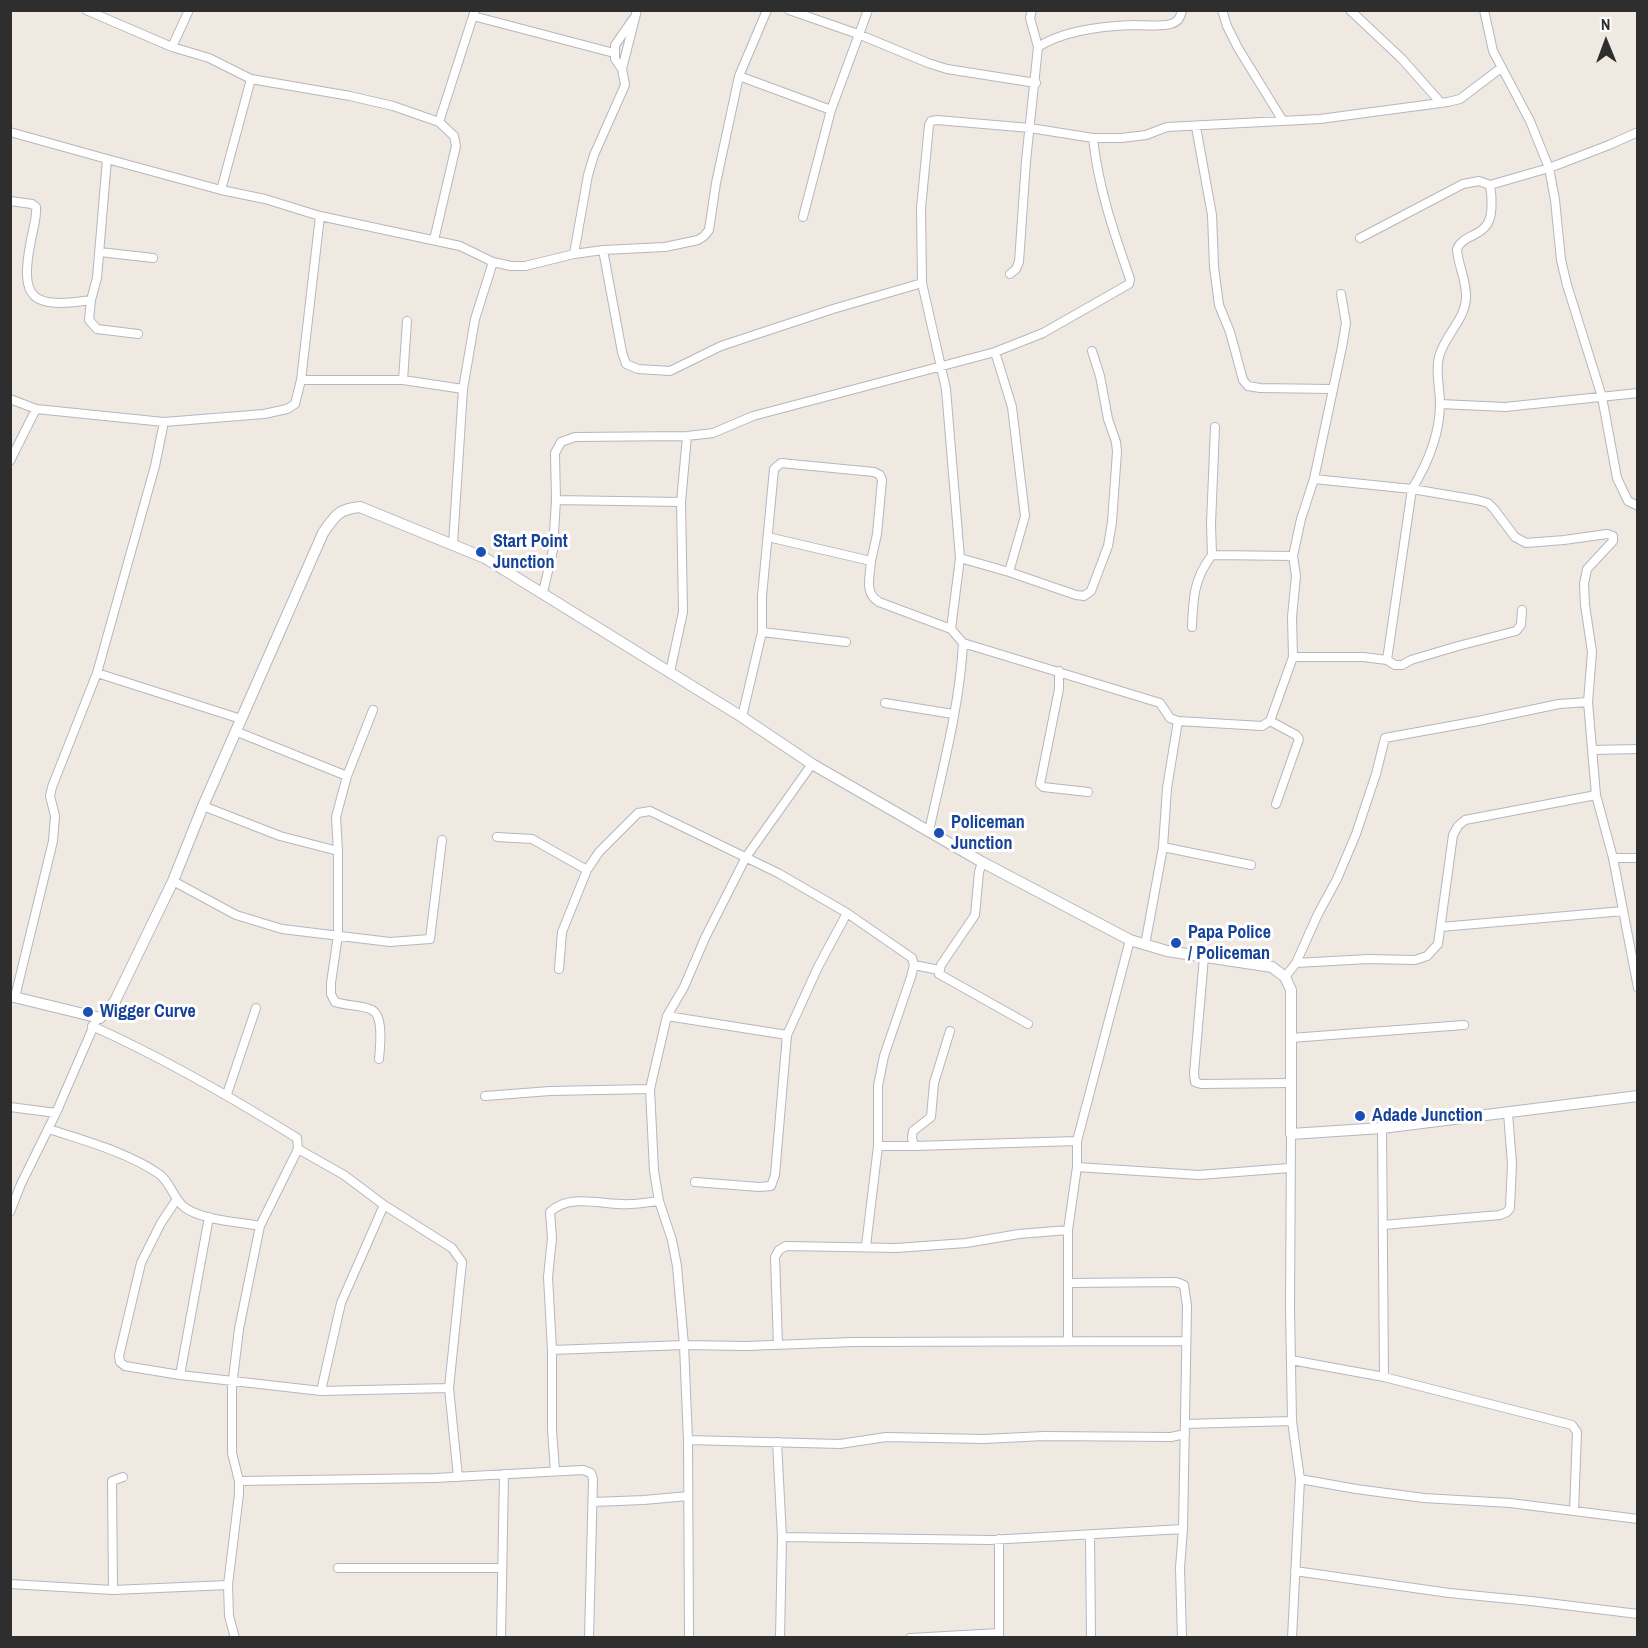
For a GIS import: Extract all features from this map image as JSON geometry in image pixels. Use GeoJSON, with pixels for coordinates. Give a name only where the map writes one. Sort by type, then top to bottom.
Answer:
{"type":"FeatureCollection","features":[{"type":"Feature","properties":{"kind":"street"},"geometry":{"type":"LineString","coordinates":[[86,10],[172,47],[209,58],[251,79],[350,96],[393,106],[439,122],[454,136],[456,146],[434,240]]}},
{"type":"Feature","properties":{"kind":"street"},"geometry":{"type":"LineString","coordinates":[[172,47],[189,10]]}},
{"type":"Feature","properties":{"kind":"street"},"geometry":{"type":"LineString","coordinates":[[10,132],[221,190],[265,199],[320,216],[434,240],[470,250],[493,262],[511,266],[525,266],[574,254],[603,250],[664,247],[698,240],[710,230],[716,183],[739,76],[766,10]]}},
{"type":"Feature","properties":{"kind":"street"},"geometry":{"type":"LineString","coordinates":[[789,10],[947,69],[1036,83]]}},
{"type":"Feature","properties":{"kind":"street"},"geometry":{"type":"LineString","coordinates":[[803,217],[831,110],[868,10]]}},
{"type":"Feature","properties":{"kind":"street"},"geometry":{"type":"LineString","coordinates":[[1010,274],[1019,262],[1036,83],[1038,47],[1030,18],[1032,10]]}},
{"type":"Feature","properties":{"kind":"street"},"geometry":{"type":"LineString","coordinates":[[1038,47],[1063,35],[1095,29],[1128,25],[1170,25],[1181,17],[1182,10]]}},
{"type":"Feature","properties":{"kind":"street"},"geometry":{"type":"LineString","coordinates":[[1222,10],[1238,48],[1283,121]]}},
{"type":"Feature","properties":{"kind":"street"},"geometry":{"type":"LineString","coordinates":[[1350,10],[1402,59],[1441,103]]}},
{"type":"Feature","properties":{"kind":"street"},"geometry":{"type":"LineString","coordinates":[[1484,10],[1493,51],[1530,121],[1548,168],[1555,200],[1561,260],[1602,397],[1617,478],[1628,501],[1638,506]]}},
{"type":"Feature","properties":{"kind":"street"},"geometry":{"type":"LineString","coordinates":[[439,122],[474,13],[614,53]]}},
{"type":"Feature","properties":{"kind":"street"},"geometry":{"type":"LineString","coordinates":[[574,254],[588,175],[594,155],[624,92],[625,78],[614,53],[618,39],[636,14]]}},
{"type":"Feature","properties":{"kind":"street"},"geometry":{"type":"LineString","coordinates":[[622,69],[636,14]]}},
{"type":"Feature","properties":{"kind":"street"},"geometry":{"type":"LineString","coordinates":[[951,629],[960,558],[946,389],[922,283],[921,208],[929,125],[932,121],[1030,128],[1093,138],[1134,137],[1167,127],[1320,119],[1441,103],[1460,99],[1501,68]]}},
{"type":"Feature","properties":{"kind":"street"},"geometry":{"type":"LineString","coordinates":[[739,76],[831,110]]}},
{"type":"Feature","properties":{"kind":"street"},"geometry":{"type":"LineString","coordinates":[[221,190],[251,79]]}},
{"type":"Feature","properties":{"kind":"street"},"geometry":{"type":"LineString","coordinates":[[1196,127],[1212,215],[1214,267],[1219,305],[1230,332],[1243,380],[1248,386],[1260,388],[1332,389]]}},
{"type":"Feature","properties":{"kind":"street"},"geometry":{"type":"LineString","coordinates":[[1360,238],[1463,184],[1479,181],[1490,185],[1548,168],[1638,132]]}},
{"type":"Feature","properties":{"kind":"street"},"geometry":{"type":"LineString","coordinates":[[543,592],[553,550],[556,500],[555,453],[561,442],[575,437],[687,436],[713,433],[753,416],[995,352],[1043,333],[1130,282],[1098,177],[1093,138]]}},
{"type":"Feature","properties":{"kind":"street"},"geometry":{"type":"LineString","coordinates":[[107,159],[97,278],[88,316],[93,326],[102,330],[138,334]]}},
{"type":"Feature","properties":{"kind":"street"},"geometry":{"type":"LineString","coordinates":[[1387,660],[1412,489],[1426,466],[1439,422],[1438,357],[1461,316],[1466,300],[1465,280],[1457,249],[1463,241],[1487,226],[1490,211],[1490,185]]}},
{"type":"Feature","properties":{"kind":"street"},"geometry":{"type":"LineString","coordinates":[[10,201],[32,204],[36,207],[26,266],[27,282],[33,296],[48,303],[91,300]]}},
{"type":"Feature","properties":{"kind":"street"},"geometry":{"type":"LineString","coordinates":[[10,399],[36,409],[164,422],[264,414],[287,409],[295,404],[301,380],[320,216]]}},
{"type":"Feature","properties":{"kind":"street"},"geometry":{"type":"LineString","coordinates":[[603,250],[622,352],[626,364],[638,369],[670,371],[721,346],[833,309],[922,283]]}},
{"type":"Feature","properties":{"kind":"street"},"geometry":{"type":"LineString","coordinates":[[100,252],[153,258]]}},
{"type":"Feature","properties":{"kind":"street"},"geometry":{"type":"LineString","coordinates":[[453,544],[463,389],[475,319],[493,262]]}},
{"type":"Feature","properties":{"kind":"street"},"geometry":{"type":"LineString","coordinates":[[742,717],[762,632],[762,596],[774,469],[781,463],[874,472],[880,475],[882,480],[877,534],[871,561],[869,592],[872,598],[879,602],[951,629],[963,643],[1160,703],[1170,718],[1178,721],[1262,726],[1270,721],[1293,657],[1292,617],[1296,576],[1293,556],[1301,519],[1314,479],[1342,347],[1346,323],[1341,294]]}},
{"type":"Feature","properties":{"kind":"street"},"geometry":{"type":"LineString","coordinates":[[403,380],[407,321]]}},
{"type":"Feature","properties":{"kind":"street"},"geometry":{"type":"LineString","coordinates":[[960,558],[1076,595],[1084,596],[1091,591],[1108,546],[1117,452],[1092,351]]}},
{"type":"Feature","properties":{"kind":"street"},"geometry":{"type":"LineString","coordinates":[[995,352],[1012,407],[1025,516],[1009,572]]}},
{"type":"Feature","properties":{"kind":"street"},"geometry":{"type":"LineString","coordinates":[[301,380],[403,380],[463,389]]}},
{"type":"Feature","properties":{"kind":"street"},"geometry":{"type":"LineString","coordinates":[[1440,404],[1505,406],[1638,393]]}},
{"type":"Feature","properties":{"kind":"street"},"geometry":{"type":"LineString","coordinates":[[10,461],[36,409]]}},
{"type":"Feature","properties":{"kind":"street"},"geometry":{"type":"LineString","coordinates":[[164,422],[155,466],[98,673],[51,787],[50,796],[55,816],[53,841],[13,996],[96,1022],[227,1094],[297,1138],[298,1149],[260,1226],[239,1329],[233,1380],[232,1453],[239,1481],[228,1585],[229,1616],[235,1638]]}},
{"type":"Feature","properties":{"kind":"street"},"geometry":{"type":"LineString","coordinates":[[1192,627],[1193,599],[1201,569],[1212,555],[1215,427]]}},
{"type":"Feature","properties":{"kind":"street"},"geometry":{"type":"LineString","coordinates":[[670,672],[683,612],[681,502],[687,436]]}},
{"type":"Feature","properties":{"kind":"street"},"geometry":{"type":"LineString","coordinates":[[1314,479],[1412,489],[1488,503],[1515,537],[1526,543],[1607,534],[1613,536],[1609,549],[1587,569],[1584,584],[1592,652],[1588,702],[1596,795],[1613,858],[1638,988]]}},
{"type":"Feature","properties":{"kind":"street"},"geometry":{"type":"LineString","coordinates":[[556,500],[681,502]]}},
{"type":"Feature","properties":{"kind":"street"},"geometry":{"type":"LineString","coordinates":[[10,1212],[96,1022],[115,1001],[173,881],[235,731],[323,533],[336,514],[346,508],[360,507],[485,558],[742,717],[812,764],[982,862],[1130,940],[1204,957],[1272,967],[1285,977],[1291,990],[1289,1168],[1292,1421],[1300,1479],[1292,1638]]}},
{"type":"Feature","properties":{"kind":"street"},"geometry":{"type":"LineString","coordinates":[[768,537],[871,561]]}},
{"type":"Feature","properties":{"kind":"street"},"geometry":{"type":"LineString","coordinates":[[1212,555],[1293,556]]}},
{"type":"Feature","properties":{"kind":"street"},"geometry":{"type":"LineString","coordinates":[[1293,657],[1363,657],[1387,660],[1395,665],[1402,665],[1411,660],[1516,631],[1521,625],[1522,610]]}},
{"type":"Feature","properties":{"kind":"street"},"geometry":{"type":"LineString","coordinates":[[762,632],[846,642]]}},
{"type":"Feature","properties":{"kind":"street"},"geometry":{"type":"LineString","coordinates":[[928,831],[953,714],[963,643]]}},
{"type":"Feature","properties":{"kind":"street"},"geometry":{"type":"LineString","coordinates":[[1059,671],[1059,689],[1040,784],[1042,787],[1088,792]]}},
{"type":"Feature","properties":{"kind":"street"},"geometry":{"type":"LineString","coordinates":[[98,673],[242,719]]}},
{"type":"Feature","properties":{"kind":"street"},"geometry":{"type":"LineString","coordinates":[[1285,977],[1296,963],[1356,834],[1376,774],[1384,738],[1559,704],[1588,702]]}},
{"type":"Feature","properties":{"kind":"street"},"geometry":{"type":"LineString","coordinates":[[885,703],[953,714]]}},
{"type":"Feature","properties":{"kind":"street"},"geometry":{"type":"LineString","coordinates":[[373,710],[347,776],[336,817],[338,935],[331,994],[335,1002],[372,1009],[377,1014],[380,1026],[379,1059]]}},
{"type":"Feature","properties":{"kind":"street"},"geometry":{"type":"LineString","coordinates":[[1144,945],[1163,847],[1167,788],[1178,721]]}},
{"type":"Feature","properties":{"kind":"street"},"geometry":{"type":"LineString","coordinates":[[1270,721],[1296,735],[1299,740],[1276,804]]}},
{"type":"Feature","properties":{"kind":"street"},"geometry":{"type":"LineString","coordinates":[[235,731],[347,776]]}},
{"type":"Feature","properties":{"kind":"street"},"geometry":{"type":"LineString","coordinates":[[1592,750],[1638,749]]}},
{"type":"Feature","properties":{"kind":"street"},"geometry":{"type":"LineString","coordinates":[[689,1638],[688,1440],[684,1344],[677,1266],[672,1240],[659,1201],[654,1171],[650,1089],[667,1016],[684,987],[705,938],[746,857],[812,764]]}},
{"type":"Feature","properties":{"kind":"street"},"geometry":{"type":"LineString","coordinates":[[1296,963],[1368,958],[1415,960],[1427,956],[1438,944],[1453,835],[1458,826],[1465,820],[1596,795]]}},
{"type":"Feature","properties":{"kind":"street"},"geometry":{"type":"LineString","coordinates":[[203,806],[280,836],[338,851]]}},
{"type":"Feature","properties":{"kind":"street"},"geometry":{"type":"LineString","coordinates":[[559,969],[562,932],[587,870],[599,852],[638,813],[650,811],[778,873],[847,913],[912,958],[914,965],[884,1056],[878,1086],[878,1146],[866,1246]]}},
{"type":"Feature","properties":{"kind":"street"},"geometry":{"type":"LineString","coordinates":[[496,837],[532,839],[587,870]]}},
{"type":"Feature","properties":{"kind":"street"},"geometry":{"type":"LineString","coordinates":[[173,881],[236,915],[282,929],[390,942],[430,939],[442,840]]}},
{"type":"Feature","properties":{"kind":"street"},"geometry":{"type":"LineString","coordinates":[[1163,847],[1251,865]]}},
{"type":"Feature","properties":{"kind":"street"},"geometry":{"type":"LineString","coordinates":[[1613,858],[1638,858]]}},
{"type":"Feature","properties":{"kind":"street"},"geometry":{"type":"LineString","coordinates":[[939,970],[975,915],[982,862]]}},
{"type":"Feature","properties":{"kind":"street"},"geometry":{"type":"LineString","coordinates":[[1441,927],[1623,911]]}},
{"type":"Feature","properties":{"kind":"street"},"geometry":{"type":"LineString","coordinates":[[695,1182],[759,1188],[771,1186],[775,1175],[787,1035],[818,967],[847,913]]}},
{"type":"Feature","properties":{"kind":"street"},"geometry":{"type":"LineString","coordinates":[[1068,1340],[1068,1230],[1077,1167],[1077,1141],[1130,940]]}},
{"type":"Feature","properties":{"kind":"street"},"geometry":{"type":"LineString","coordinates":[[1204,957],[1194,1073],[1196,1082],[1201,1084],[1291,1083]]}},
{"type":"Feature","properties":{"kind":"street"},"geometry":{"type":"LineString","coordinates":[[914,965],[939,970]]}},
{"type":"Feature","properties":{"kind":"street"},"geometry":{"type":"LineString","coordinates":[[939,970],[939,974],[1028,1024]]}},
{"type":"Feature","properties":{"kind":"street"},"geometry":{"type":"LineString","coordinates":[[227,1094],[256,1008]]}},
{"type":"Feature","properties":{"kind":"street"},"geometry":{"type":"LineString","coordinates":[[667,1016],[787,1035]]}},
{"type":"Feature","properties":{"kind":"street"},"geometry":{"type":"LineString","coordinates":[[1291,1038],[1464,1025]]}},
{"type":"Feature","properties":{"kind":"street"},"geometry":{"type":"LineString","coordinates":[[914,1146],[913,1131],[931,1117],[933,1111],[934,1083],[950,1031]]}},
{"type":"Feature","properties":{"kind":"street"},"geometry":{"type":"LineString","coordinates":[[485,1096],[550,1091],[650,1089]]}},
{"type":"Feature","properties":{"kind":"street"},"geometry":{"type":"LineString","coordinates":[[1291,1134],[1382,1128],[1638,1096]]}},
{"type":"Feature","properties":{"kind":"street"},"geometry":{"type":"LineString","coordinates":[[10,1107],[56,1113]]}},
{"type":"Feature","properties":{"kind":"street"},"geometry":{"type":"LineString","coordinates":[[1383,1225],[1500,1215],[1507,1212],[1510,1208],[1512,1164],[1508,1113]]}},
{"type":"Feature","properties":{"kind":"street"},"geometry":{"type":"LineString","coordinates":[[1382,1128],[1384,1377]]}},
{"type":"Feature","properties":{"kind":"street"},"geometry":{"type":"LineString","coordinates":[[48,1129],[93,1144],[143,1165],[162,1176],[186,1208],[209,1217],[260,1226]]}},
{"type":"Feature","properties":{"kind":"street"},"geometry":{"type":"LineString","coordinates":[[878,1146],[1077,1141]]}},
{"type":"Feature","properties":{"kind":"street"},"geometry":{"type":"LineString","coordinates":[[298,1149],[344,1175],[384,1205],[452,1248],[462,1262],[449,1388],[458,1476]]}},
{"type":"Feature","properties":{"kind":"street"},"geometry":{"type":"LineString","coordinates":[[1077,1167],[1199,1175],[1289,1168]]}},
{"type":"Feature","properties":{"kind":"street"},"geometry":{"type":"LineString","coordinates":[[177,1199],[161,1223],[141,1263],[119,1356],[120,1362],[125,1366],[180,1375],[321,1391],[449,1388]]}},
{"type":"Feature","properties":{"kind":"street"},"geometry":{"type":"LineString","coordinates":[[555,1471],[548,1277],[552,1238],[550,1212],[558,1204],[573,1201],[631,1204],[659,1201]]}},
{"type":"Feature","properties":{"kind":"street"},"geometry":{"type":"LineString","coordinates":[[321,1391],[341,1303],[384,1205]]}},
{"type":"Feature","properties":{"kind":"street"},"geometry":{"type":"LineString","coordinates":[[180,1375],[209,1217]]}},
{"type":"Feature","properties":{"kind":"street"},"geometry":{"type":"LineString","coordinates":[[778,1345],[775,1257],[779,1250],[786,1246],[896,1248],[966,1243],[1018,1234],[1068,1230]]}},
{"type":"Feature","properties":{"kind":"street"},"geometry":{"type":"LineString","coordinates":[[1068,1283],[1176,1282],[1184,1285],[1187,1306],[1183,1529],[1180,1568],[1182,1638]]}},
{"type":"Feature","properties":{"kind":"street"},"geometry":{"type":"LineString","coordinates":[[552,1350],[684,1344],[1186,1341]]}},
{"type":"Feature","properties":{"kind":"street"},"geometry":{"type":"LineString","coordinates":[[1291,1360],[1384,1377],[1572,1425],[1577,1432],[1574,1511]]}},
{"type":"Feature","properties":{"kind":"street"},"geometry":{"type":"LineString","coordinates":[[1185,1424],[1292,1421]]}},
{"type":"Feature","properties":{"kind":"street"},"geometry":{"type":"LineString","coordinates":[[688,1440],[840,1444],[886,1437],[984,1439],[1044,1436],[1171,1437],[1185,1434]]}},
{"type":"Feature","properties":{"kind":"street"},"geometry":{"type":"LineString","coordinates":[[777,1442],[782,1537],[780,1638]]}},
{"type":"Feature","properties":{"kind":"street"},"geometry":{"type":"LineString","coordinates":[[239,1481],[458,1476],[583,1470],[591,1473],[593,1479],[589,1638]]}},
{"type":"Feature","properties":{"kind":"street"},"geometry":{"type":"LineString","coordinates":[[501,1638],[504,1474]]}},
{"type":"Feature","properties":{"kind":"street"},"geometry":{"type":"LineString","coordinates":[[113,1590],[112,1481],[123,1477]]}},
{"type":"Feature","properties":{"kind":"street"},"geometry":{"type":"LineString","coordinates":[[1300,1479],[1424,1498],[1510,1503],[1638,1519]]}},
{"type":"Feature","properties":{"kind":"street"},"geometry":{"type":"LineString","coordinates":[[592,1502],[688,1496]]}},
{"type":"Feature","properties":{"kind":"street"},"geometry":{"type":"LineString","coordinates":[[782,1537],[999,1539],[1090,1536],[1183,1529]]}},
{"type":"Feature","properties":{"kind":"street"},"geometry":{"type":"LineString","coordinates":[[1090,1536],[1091,1638]]}},
{"type":"Feature","properties":{"kind":"street"},"geometry":{"type":"LineString","coordinates":[[910,1638],[999,1635],[999,1539]]}},
{"type":"Feature","properties":{"kind":"street"},"geometry":{"type":"LineString","coordinates":[[338,1568],[501,1568]]}},
{"type":"Feature","properties":{"kind":"street"},"geometry":{"type":"LineString","coordinates":[[1295,1571],[1449,1593],[1531,1600],[1638,1614]]}},
{"type":"Feature","properties":{"kind":"street"},"geometry":{"type":"LineString","coordinates":[[10,1584],[113,1590],[228,1585]]}},
{"type":"Feature","properties":{"kind":"place","name":"Start Point Junction"},"geometry":{"type":"Point","coordinates":[481,552]}},
{"type":"Feature","properties":{"kind":"place","name":"Policeman Junction"},"geometry":{"type":"Point","coordinates":[939,833]}},
{"type":"Feature","properties":{"kind":"place","name":"Papa Police / Policeman"},"geometry":{"type":"Point","coordinates":[1176,943]}},
{"type":"Feature","properties":{"kind":"place","name":"Wigger Curve"},"geometry":{"type":"Point","coordinates":[88,1012]}},
{"type":"Feature","properties":{"kind":"place","name":"Adade Junction"},"geometry":{"type":"Point","coordinates":[1360,1116]}}]}
